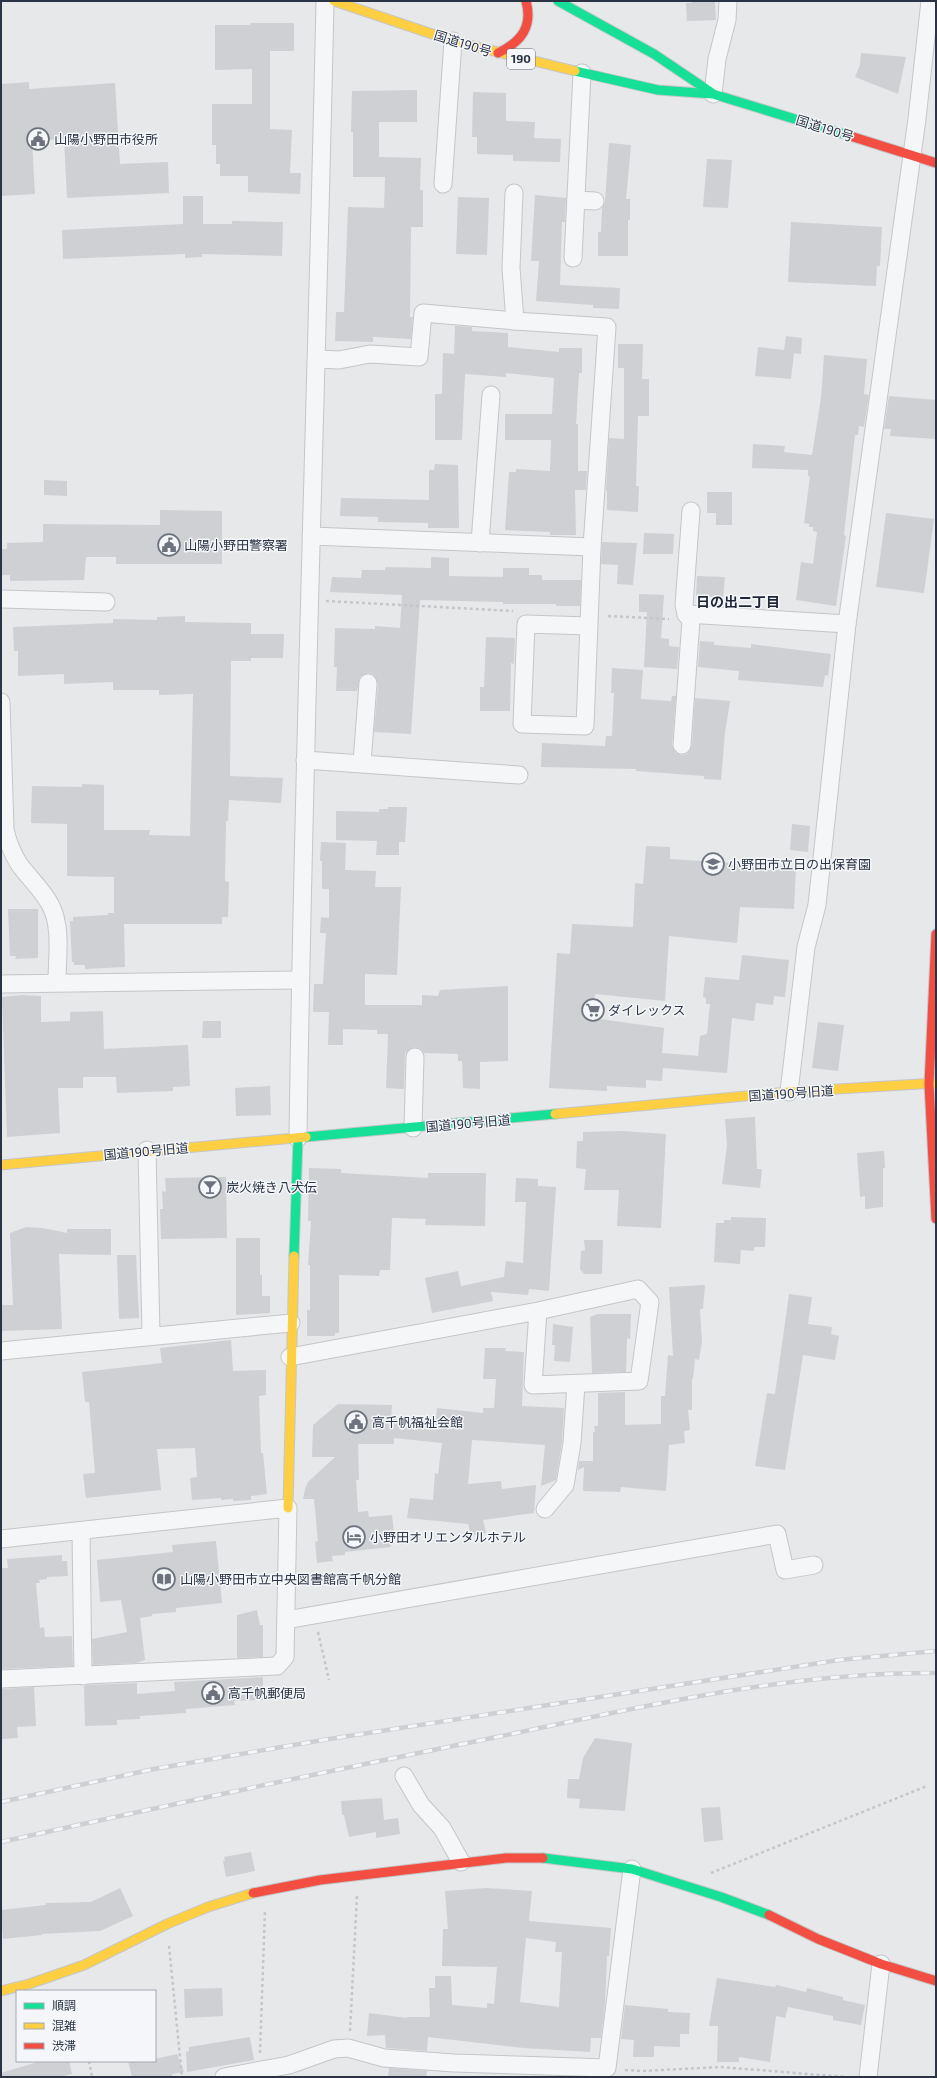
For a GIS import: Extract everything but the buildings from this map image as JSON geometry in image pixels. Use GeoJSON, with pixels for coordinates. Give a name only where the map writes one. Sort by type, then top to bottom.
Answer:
{"type":"FeatureCollection","features":[{"type":"Feature","properties":{"kind":"main road","name":"国道190号"},"geometry":{"type":"LineString","coordinates":[[334,1],[453,41],[498,53],[658,90],[713,94],[936,163]]}},
{"type":"Feature","properties":{"kind":"main road"},"geometry":{"type":"LineString","coordinates":[[498,53],[510,49],[523,37],[529,19],[526,1]]}},
{"type":"Feature","properties":{"kind":"main road","name":"国道190号"},"geometry":{"type":"LineString","coordinates":[[558,1],[654,54],[713,94]]}},
{"type":"Feature","properties":{"kind":"main road"},"geometry":{"type":"LineString","coordinates":[[936,934],[932,1084],[936,1219]]}},
{"type":"Feature","properties":{"kind":"main road","name":"国道190号旧道"},"geometry":{"type":"LineString","coordinates":[[1,1165],[147,1150],[413,1128],[789,1092],[932,1084]]}},
{"type":"Feature","properties":{"kind":"main road"},"geometry":{"type":"LineString","coordinates":[[288,1508],[290,1357],[298,1138]]}},
{"type":"Feature","properties":{"kind":"main road"},"geometry":{"type":"LineString","coordinates":[[1,1990],[29,1984],[84,1965],[167,1924],[208,1907],[267,1889],[358,1875],[506,1858],[549,1858],[632,1869],[688,1886],[779,1918],[818,1939],[881,1964],[936,1981]]}},
{"type":"Feature","properties":{"kind":"street"},"geometry":{"type":"LineString","coordinates":[[298,1138],[305,760],[317,359],[325,1]]}},
{"type":"Feature","properties":{"kind":"street"},"geometry":{"type":"LineString","coordinates":[[713,94],[717,59],[727,20],[728,1]]}},
{"type":"Feature","properties":{"kind":"street"},"geometry":{"type":"LineString","coordinates":[[789,1092],[806,947],[817,905],[847,624],[912,155],[930,1]]}},
{"type":"Feature","properties":{"kind":"street"},"geometry":{"type":"LineString","coordinates":[[444,184],[453,41]]}},
{"type":"Feature","properties":{"kind":"street"},"geometry":{"type":"LineString","coordinates":[[573,258],[582,73]]}},
{"type":"Feature","properties":{"kind":"street"},"geometry":{"type":"LineString","coordinates":[[514,193],[511,268],[515,321]]}},
{"type":"Feature","properties":{"kind":"street"},"geometry":{"type":"LineString","coordinates":[[576,200],[595,201]]}},
{"type":"Feature","properties":{"kind":"street"},"geometry":{"type":"LineString","coordinates":[[317,359],[339,360],[370,354],[419,357],[423,313],[607,327],[592,547],[585,726],[522,724],[526,624],[589,621]]}},
{"type":"Feature","properties":{"kind":"street"},"geometry":{"type":"LineString","coordinates":[[480,543],[491,395]]}},
{"type":"Feature","properties":{"kind":"street"},"geometry":{"type":"LineString","coordinates":[[682,745],[688,617],[684,605],[691,511]]}},
{"type":"Feature","properties":{"kind":"street"},"geometry":{"type":"LineString","coordinates":[[311,536],[592,547]]}},
{"type":"Feature","properties":{"kind":"street"},"geometry":{"type":"LineString","coordinates":[[1,599],[106,602]]}},
{"type":"Feature","properties":{"kind":"street"},"geometry":{"type":"LineString","coordinates":[[688,617],[847,624]]}},
{"type":"Feature","properties":{"kind":"street"},"geometry":{"type":"LineString","coordinates":[[362,763],[368,683]]}},
{"type":"Feature","properties":{"kind":"street"},"geometry":{"type":"LineString","coordinates":[[1,702],[4,830],[11,849],[20,865],[35,882],[51,906],[57,925],[57,982]]}},
{"type":"Feature","properties":{"kind":"street"},"geometry":{"type":"LineString","coordinates":[[305,760],[519,775]]}},
{"type":"Feature","properties":{"kind":"street"},"geometry":{"type":"LineString","coordinates":[[1,984],[57,982],[300,980]]}},
{"type":"Feature","properties":{"kind":"street"},"geometry":{"type":"LineString","coordinates":[[413,1128],[415,1057]]}},
{"type":"Feature","properties":{"kind":"street"},"geometry":{"type":"LineString","coordinates":[[147,1150],[151,1335]]}},
{"type":"Feature","properties":{"kind":"street"},"geometry":{"type":"LineString","coordinates":[[290,1357],[538,1311],[638,1289],[650,1302],[640,1381],[533,1385],[538,1311]]}},
{"type":"Feature","properties":{"kind":"street"},"geometry":{"type":"LineString","coordinates":[[1,1350],[151,1335],[291,1324]]}},
{"type":"Feature","properties":{"kind":"street"},"geometry":{"type":"LineString","coordinates":[[545,1509],[565,1485],[572,1443],[576,1384]]}},
{"type":"Feature","properties":{"kind":"street"},"geometry":{"type":"LineString","coordinates":[[1,1539],[288,1508],[285,1657],[277,1666],[1,1679]]}},
{"type":"Feature","properties":{"kind":"street"},"geometry":{"type":"LineString","coordinates":[[81,1531],[83,1676]]}},
{"type":"Feature","properties":{"kind":"street"},"geometry":{"type":"LineString","coordinates":[[286,1620],[777,1534],[785,1570],[814,1565]]}},
{"type":"Feature","properties":{"kind":"street"},"geometry":{"type":"LineString","coordinates":[[404,1776],[421,1805],[442,1828],[461,1862]]}},
{"type":"Feature","properties":{"kind":"street"},"geometry":{"type":"LineString","coordinates":[[224,2077],[289,2065],[334,2049],[348,2048],[384,2058],[454,2063],[606,2068],[632,1869]]}},
{"type":"Feature","properties":{"kind":"street"},"geometry":{"type":"LineString","coordinates":[[868,2077],[881,1964]]}},
{"type":"Feature","properties":{"kind":"path"},"geometry":{"type":"LineString","coordinates":[[309,600],[519,612]]}},
{"type":"Feature","properties":{"kind":"path"},"geometry":{"type":"LineString","coordinates":[[589,621],[688,617]]}},
{"type":"Feature","properties":{"kind":"path"},"geometry":{"type":"LineString","coordinates":[[314,1616],[329,1680]]}},
{"type":"Feature","properties":{"kind":"path"},"geometry":{"type":"LineString","coordinates":[[688,1886],[719,1869],[927,1786]]}},
{"type":"Feature","properties":{"kind":"path"},"geometry":{"type":"LineString","coordinates":[[348,2048],[358,1875]]}},
{"type":"Feature","properties":{"kind":"path"},"geometry":{"type":"LineString","coordinates":[[264,2070],[260,2057],[263,1933],[267,1889]]}},
{"type":"Feature","properties":{"kind":"path"},"geometry":{"type":"LineString","coordinates":[[167,1924],[173,1998],[182,2077]]}},
{"type":"Feature","properties":{"kind":"path"},"geometry":{"type":"LineString","coordinates":[[89,2062],[92,2077]]}},
{"type":"Feature","properties":{"kind":"path"},"geometry":{"type":"LineString","coordinates":[[612,2073],[721,2067],[846,2077]]}},
{"type":"Feature","properties":{"kind":"railway"},"geometry":{"type":"LineString","coordinates":[[1,1802],[154,1769],[323,1740],[839,1660],[936,1651]]}},
{"type":"Feature","properties":{"kind":"railway"},"geometry":{"type":"LineString","coordinates":[[1,1842],[609,1713],[718,1693],[826,1678],[881,1674],[936,1673]]}},
{"type":"Feature","properties":{"kind":"traffic: fast"},"geometry":{"type":"LineString","coordinates":[[558,1],[654,54],[712,93]]}},
{"type":"Feature","properties":{"kind":"traffic: fast"},"geometry":{"type":"LineString","coordinates":[[575,71],[658,90],[713,94],[847,135]]}},
{"type":"Feature","properties":{"kind":"traffic: fast"},"geometry":{"type":"LineString","coordinates":[[306,1137],[555,1114]]}},
{"type":"Feature","properties":{"kind":"traffic: fast"},"geometry":{"type":"LineString","coordinates":[[294,1256],[298,1138]]}},
{"type":"Feature","properties":{"kind":"traffic: fast"},"geometry":{"type":"LineString","coordinates":[[543,1858],[632,1869],[721,1897],[769,1915]]}},
{"type":"Feature","properties":{"kind":"traffic: slow"},"geometry":{"type":"LineString","coordinates":[[334,1],[453,41],[575,71]]}},
{"type":"Feature","properties":{"kind":"traffic: slow"},"geometry":{"type":"LineString","coordinates":[[555,1114],[789,1092],[936,1083]]}},
{"type":"Feature","properties":{"kind":"traffic: slow"},"geometry":{"type":"LineString","coordinates":[[1,1165],[306,1137]]}},
{"type":"Feature","properties":{"kind":"traffic: slow"},"geometry":{"type":"LineString","coordinates":[[288,1508],[294,1256]]}},
{"type":"Feature","properties":{"kind":"traffic: slow"},"geometry":{"type":"LineString","coordinates":[[1,1991],[29,1984],[84,1965],[167,1924],[208,1907],[253,1893]]}},
{"type":"Feature","properties":{"kind":"traffic: jam"},"geometry":{"type":"LineString","coordinates":[[498,53],[513,44],[523,33],[528,19],[526,1]]}},
{"type":"Feature","properties":{"kind":"traffic: jam"},"geometry":{"type":"LineString","coordinates":[[847,135],[936,163]]}},
{"type":"Feature","properties":{"kind":"traffic: jam"},"geometry":{"type":"LineString","coordinates":[[936,934],[929,1084],[936,1219]]}},
{"type":"Feature","properties":{"kind":"traffic: jam"},"geometry":{"type":"LineString","coordinates":[[253,1893],[320,1880],[506,1858],[543,1858]]}},
{"type":"Feature","properties":{"kind":"traffic: jam"},"geometry":{"type":"LineString","coordinates":[[769,1915],[818,1939],[881,1964],[936,1981]]}},
{"type":"Feature","properties":{"kind":"place","name":"山陽小野田市役所"},"geometry":{"type":"Point","coordinates":[38,139]}},
{"type":"Feature","properties":{"kind":"place","name":"山陽小野田警察署"},"geometry":{"type":"Point","coordinates":[169,545]}},
{"type":"Feature","properties":{"kind":"place","name":"小野田市立日の出保育園"},"geometry":{"type":"Point","coordinates":[713,864]}},
{"type":"Feature","properties":{"kind":"place","name":"ダイレックス"},"geometry":{"type":"Point","coordinates":[593,1010]}},
{"type":"Feature","properties":{"kind":"place","name":"炭火焼き八犬伝"},"geometry":{"type":"Point","coordinates":[210,1187]}},
{"type":"Feature","properties":{"kind":"place","name":"高千帆福祉会館"},"geometry":{"type":"Point","coordinates":[356,1422]}},
{"type":"Feature","properties":{"kind":"place","name":"小野田オリエンタルホテル"},"geometry":{"type":"Point","coordinates":[354,1537]}},
{"type":"Feature","properties":{"kind":"place","name":"山陽小野田市立中央図書館高千帆分館"},"geometry":{"type":"Point","coordinates":[164,1579]}},
{"type":"Feature","properties":{"kind":"place","name":"高千帆郵便局"},"geometry":{"type":"Point","coordinates":[213,1693]}},
{"type":"Feature","properties":{"kind":"district","name":"日の出二丁目"},"geometry":{"type":"Point","coordinates":[738,602]}}]}
